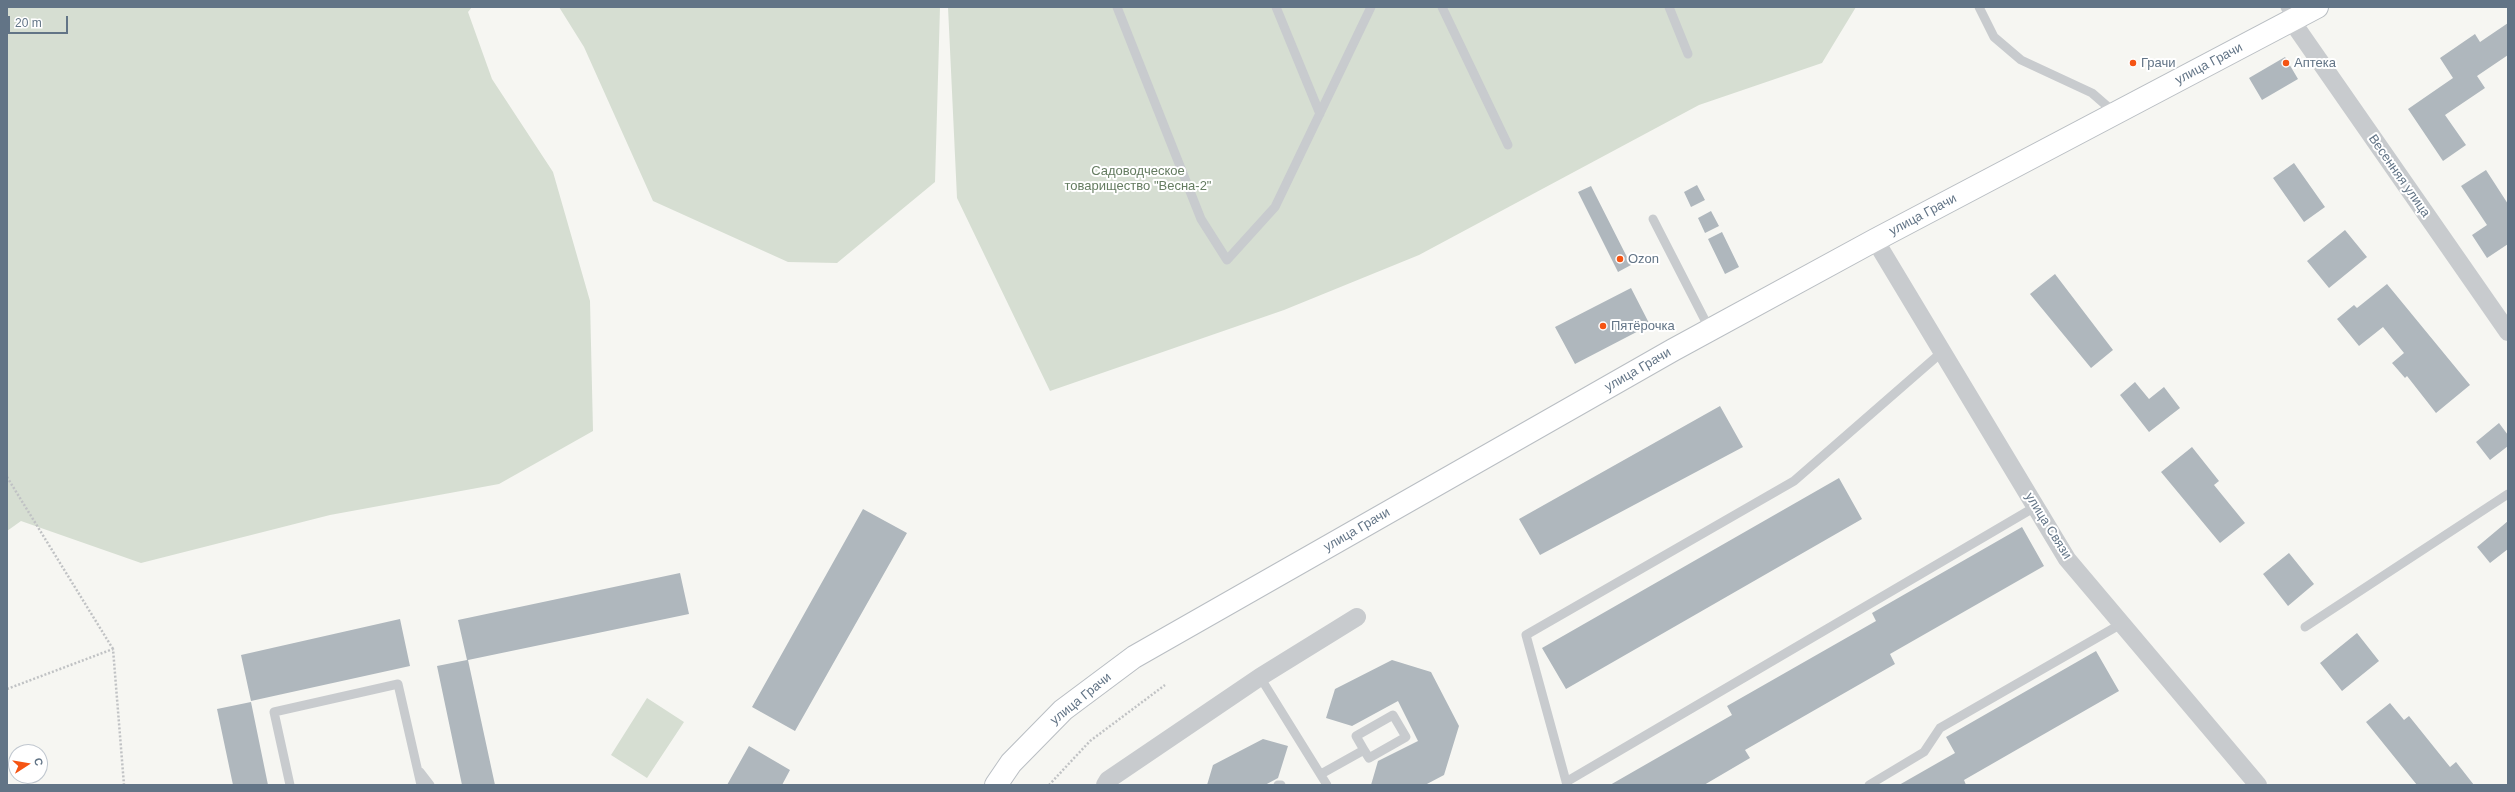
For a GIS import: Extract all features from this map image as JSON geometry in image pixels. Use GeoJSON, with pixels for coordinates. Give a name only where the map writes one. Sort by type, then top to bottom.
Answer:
{"type":"FeatureCollection","features":[{"type":"Feature","properties":{"kind":"street","name":"улица Грачи"},"geometry":{"type":"LineString","coordinates":[[996,785],[1011,763],[1063,710],[1134,657],[1710,330],[1875,240],[2116,114],[2288,14],[2316,7]]}},
{"type":"Feature","properties":{"kind":"street","name":"Весенняя улица"},"geometry":{"type":"LineString","coordinates":[[2288,14],[2508,332]]}},
{"type":"Feature","properties":{"kind":"street","name":"улица Связи"},"geometry":{"type":"LineString","coordinates":[[1875,240],[2067,559],[2258,785]]}},
{"type":"Feature","properties":{"kind":"street"},"geometry":{"type":"LineString","coordinates":[[1105,785],[1108,780],[1260,677],[1357,617]]}},
{"type":"Feature","properties":{"kind":"lane"},"geometry":{"type":"LineString","coordinates":[[1117,7],[1201,219],[1227,260],[1275,207],[1371,7]]}},
{"type":"Feature","properties":{"kind":"lane"},"geometry":{"type":"LineString","coordinates":[[1276,7],[1320,114]]}},
{"type":"Feature","properties":{"kind":"lane"},"geometry":{"type":"LineString","coordinates":[[1442,7],[1508,145]]}},
{"type":"Feature","properties":{"kind":"lane"},"geometry":{"type":"LineString","coordinates":[[1669,7],[1688,54]]}},
{"type":"Feature","properties":{"kind":"lane"},"geometry":{"type":"LineString","coordinates":[[1979,7],[1994,37],[2021,60],[2092,93],[2116,114]]}},
{"type":"Feature","properties":{"kind":"lane"},"geometry":{"type":"LineString","coordinates":[[1653,219],[1710,330]]}},
{"type":"Feature","properties":{"kind":"lane"},"geometry":{"type":"LineString","coordinates":[[1942,352],[1794,481],[1526,635],[1567,783],[2035,507]]}},
{"type":"Feature","properties":{"kind":"lane"},"geometry":{"type":"LineString","coordinates":[[2305,627],[2508,494]]}},
{"type":"Feature","properties":{"kind":"lane"},"geometry":{"type":"LineString","coordinates":[[1869,785],[1924,752],[1940,728],[2121,624]]}},
{"type":"Feature","properties":{"kind":"lane"},"geometry":{"type":"LineString","coordinates":[[1260,677],[1323,781],[1364,750]]}},
{"type":"Feature","properties":{"kind":"lane"},"geometry":{"type":"LineString","coordinates":[[290,785],[274,712],[398,684],[421,785]]}},
{"type":"Feature","properties":{"kind":"lane"},"geometry":{"type":"LineString","coordinates":[[1393,715],[1406,737],[1369,758],[1364,750],[1356,736],[1393,715]]}},
{"type":"Feature","properties":{"kind":"lane"},"geometry":{"type":"LineString","coordinates":[[418,770],[430,785]]}},
{"type":"Feature","properties":{"kind":"path"},"geometry":{"type":"LineString","coordinates":[[7,477],[113,649],[124,785]]}},
{"type":"Feature","properties":{"kind":"path"},"geometry":{"type":"LineString","coordinates":[[7,689],[113,649]]}},
{"type":"Feature","properties":{"kind":"path"},"geometry":{"type":"LineString","coordinates":[[1049,785],[1090,741],[1165,685]]}},
{"type":"Feature","properties":{"kind":"green space"},"geometry":{"type":"Polygon","coordinates":[[[7,7],[472,7],[468,12],[492,79],[553,172],[590,301],[593,431],[499,484],[330,515],[141,563],[21,521],[7,531],[7,7]]]}},
{"type":"Feature","properties":{"kind":"green space"},"geometry":{"type":"Polygon","coordinates":[[[559,7],[940,7],[935,182],[837,263],[788,262],[653,201],[584,47],[559,7]]]}},
{"type":"Feature","properties":{"kind":"green space","name":"Садоводческое товарищество \"Весна-2\""},"geometry":{"type":"Polygon","coordinates":[[[948,7],[1856,7],[1822,63],[1699,105],[1419,255],[1284,310],[1050,391],[957,198],[948,7]]]}},
{"type":"Feature","properties":{"kind":"green space"},"geometry":{"type":"Polygon","coordinates":[[[647,698],[684,722],[647,778],[611,755],[647,698]]]}},
{"type":"Feature","properties":{"kind":"building"},"geometry":{"type":"Polygon","coordinates":[[[2508,23],[2508,55],[2477,76],[2485,88],[2445,115],[2466,145],[2443,161],[2408,109],[2453,78],[2440,58],[2475,34],[2480,42],[2508,23]]]}},
{"type":"Feature","properties":{"kind":"building"},"geometry":{"type":"Polygon","coordinates":[[[2285,57],[2298,79],[2262,100],[2249,78],[2285,57]]]}},
{"type":"Feature","properties":{"kind":"building"},"geometry":{"type":"Polygon","coordinates":[[[2294,163],[2325,207],[2304,222],[2273,178],[2294,163]]]}},
{"type":"Feature","properties":{"kind":"building"},"geometry":{"type":"Polygon","coordinates":[[[2486,170],[2508,204],[2508,244],[2487,258],[2472,235],[2487,225],[2461,186],[2486,170]]]}},
{"type":"Feature","properties":{"kind":"building"},"geometry":{"type":"Polygon","coordinates":[[[1697,185],[1705,200],[1691,207],[1684,192],[1697,185]]]}},
{"type":"Feature","properties":{"kind":"building"},"geometry":{"type":"Polygon","coordinates":[[[1591,186],[1631,265],[1618,272],[1578,192],[1591,186]]]}},
{"type":"Feature","properties":{"kind":"building"},"geometry":{"type":"Polygon","coordinates":[[[1711,211],[1719,226],[1705,233],[1698,218],[1711,211]]]}},
{"type":"Feature","properties":{"kind":"building"},"geometry":{"type":"Polygon","coordinates":[[[2345,230],[2367,257],[2329,288],[2307,261],[2345,230]]]}},
{"type":"Feature","properties":{"kind":"building"},"geometry":{"type":"Polygon","coordinates":[[[1722,232],[1739,267],[1725,274],[1708,239],[1722,232]]]}},
{"type":"Feature","properties":{"kind":"building"},"geometry":{"type":"Polygon","coordinates":[[[2055,274],[2113,350],[2091,368],[2030,294],[2055,274]]]}},
{"type":"Feature","properties":{"kind":"building"},"geometry":{"type":"Polygon","coordinates":[[[2387,284],[2470,385],[2436,413],[2407,376],[2405,378],[2392,363],[2404,353],[2383,327],[2359,346],[2337,319],[2354,305],[2357,308],[2387,284]]]}},
{"type":"Feature","properties":{"kind":"building","name":"Пятёрочка"},"geometry":{"type":"Polygon","coordinates":[[[1631,288],[1650,325],[1575,364],[1555,327],[1631,288]]]}},
{"type":"Feature","properties":{"kind":"building"},"geometry":{"type":"Polygon","coordinates":[[[2135,382],[2149,399],[2164,387],[2180,408],[2149,432],[2120,395],[2135,382]]]}},
{"type":"Feature","properties":{"kind":"building"},"geometry":{"type":"Polygon","coordinates":[[[1720,406],[1743,447],[1540,555],[1519,519],[1720,406]]]}},
{"type":"Feature","properties":{"kind":"building"},"geometry":{"type":"Polygon","coordinates":[[[2499,423],[2508,435],[2508,446],[2490,460],[2476,442],[2499,423]]]}},
{"type":"Feature","properties":{"kind":"building"},"geometry":{"type":"Polygon","coordinates":[[[2192,447],[2219,481],[2214,485],[2245,523],[2220,543],[2161,472],[2192,447]]]}},
{"type":"Feature","properties":{"kind":"building"},"geometry":{"type":"Polygon","coordinates":[[[1839,478],[1862,519],[1566,689],[1542,648],[1839,478]]]}},
{"type":"Feature","properties":{"kind":"building"},"geometry":{"type":"Polygon","coordinates":[[[863,509],[907,533],[795,731],[752,707],[863,509]]]}},
{"type":"Feature","properties":{"kind":"building"},"geometry":{"type":"Polygon","coordinates":[[[2508,521],[2508,549],[2490,563],[2477,547],[2508,521]]]}},
{"type":"Feature","properties":{"kind":"building"},"geometry":{"type":"Polygon","coordinates":[[[2022,527],[2044,566],[1890,654],[1895,664],[1745,750],[1750,758],[1704,785],[1610,785],[1732,715],[1727,706],[1876,621],[1872,613],[2022,527]]]}},
{"type":"Feature","properties":{"kind":"building"},"geometry":{"type":"Polygon","coordinates":[[[2289,553],[2314,584],[2288,606],[2263,574],[2289,553]]]}},
{"type":"Feature","properties":{"kind":"building"},"geometry":{"type":"Polygon","coordinates":[[[680,573],[689,614],[468,660],[495,785],[462,785],[437,666],[467,660],[458,620],[680,573]]]}},
{"type":"Feature","properties":{"kind":"building"},"geometry":{"type":"Polygon","coordinates":[[[400,619],[410,666],[251,701],[241,655],[400,619]]]}},
{"type":"Feature","properties":{"kind":"building"},"geometry":{"type":"Polygon","coordinates":[[[2357,633],[2379,661],[2342,691],[2320,663],[2357,633]]]}},
{"type":"Feature","properties":{"kind":"building"},"geometry":{"type":"Polygon","coordinates":[[[2096,651],[2119,691],[1964,780],[1966,785],[1899,785],[1955,753],[1946,737],[2096,651]]]}},
{"type":"Feature","properties":{"kind":"building"},"geometry":{"type":"Polygon","coordinates":[[[1392,660],[1431,672],[1459,726],[1444,775],[1425,785],[1371,785],[1378,761],[1418,741],[1398,701],[1352,726],[1326,718],[1335,689],[1392,660]]]}},
{"type":"Feature","properties":{"kind":"building"},"geometry":{"type":"Polygon","coordinates":[[[251,702],[268,785],[233,785],[217,709],[251,702]]]}},
{"type":"Feature","properties":{"kind":"building"},"geometry":{"type":"Polygon","coordinates":[[[2390,703],[2404,720],[2409,716],[2450,767],[2456,762],[2474,785],[2417,785],[2366,722],[2390,703]]]}},
{"type":"Feature","properties":{"kind":"building"},"geometry":{"type":"Polygon","coordinates":[[[1263,739],[1288,746],[1278,778],[1265,785],[1207,785],[1213,765],[1263,739]]]}},
{"type":"Feature","properties":{"kind":"building"},"geometry":{"type":"Polygon","coordinates":[[[749,746],[790,770],[782,785],[727,785],[749,746]]]}},
{"type":"Feature","properties":{"kind":"place","name":"Грачи"},"geometry":{"type":"Point","coordinates":[2133,63]}},
{"type":"Feature","properties":{"kind":"place","name":"Аптека"},"geometry":{"type":"Point","coordinates":[2286,63]}},
{"type":"Feature","properties":{"kind":"place","name":"Ozon"},"geometry":{"type":"Point","coordinates":[1620,259]}},
{"type":"Feature","properties":{"kind":"place","name":"Пятёрочка"},"geometry":{"type":"Point","coordinates":[1603,326]}}]}
